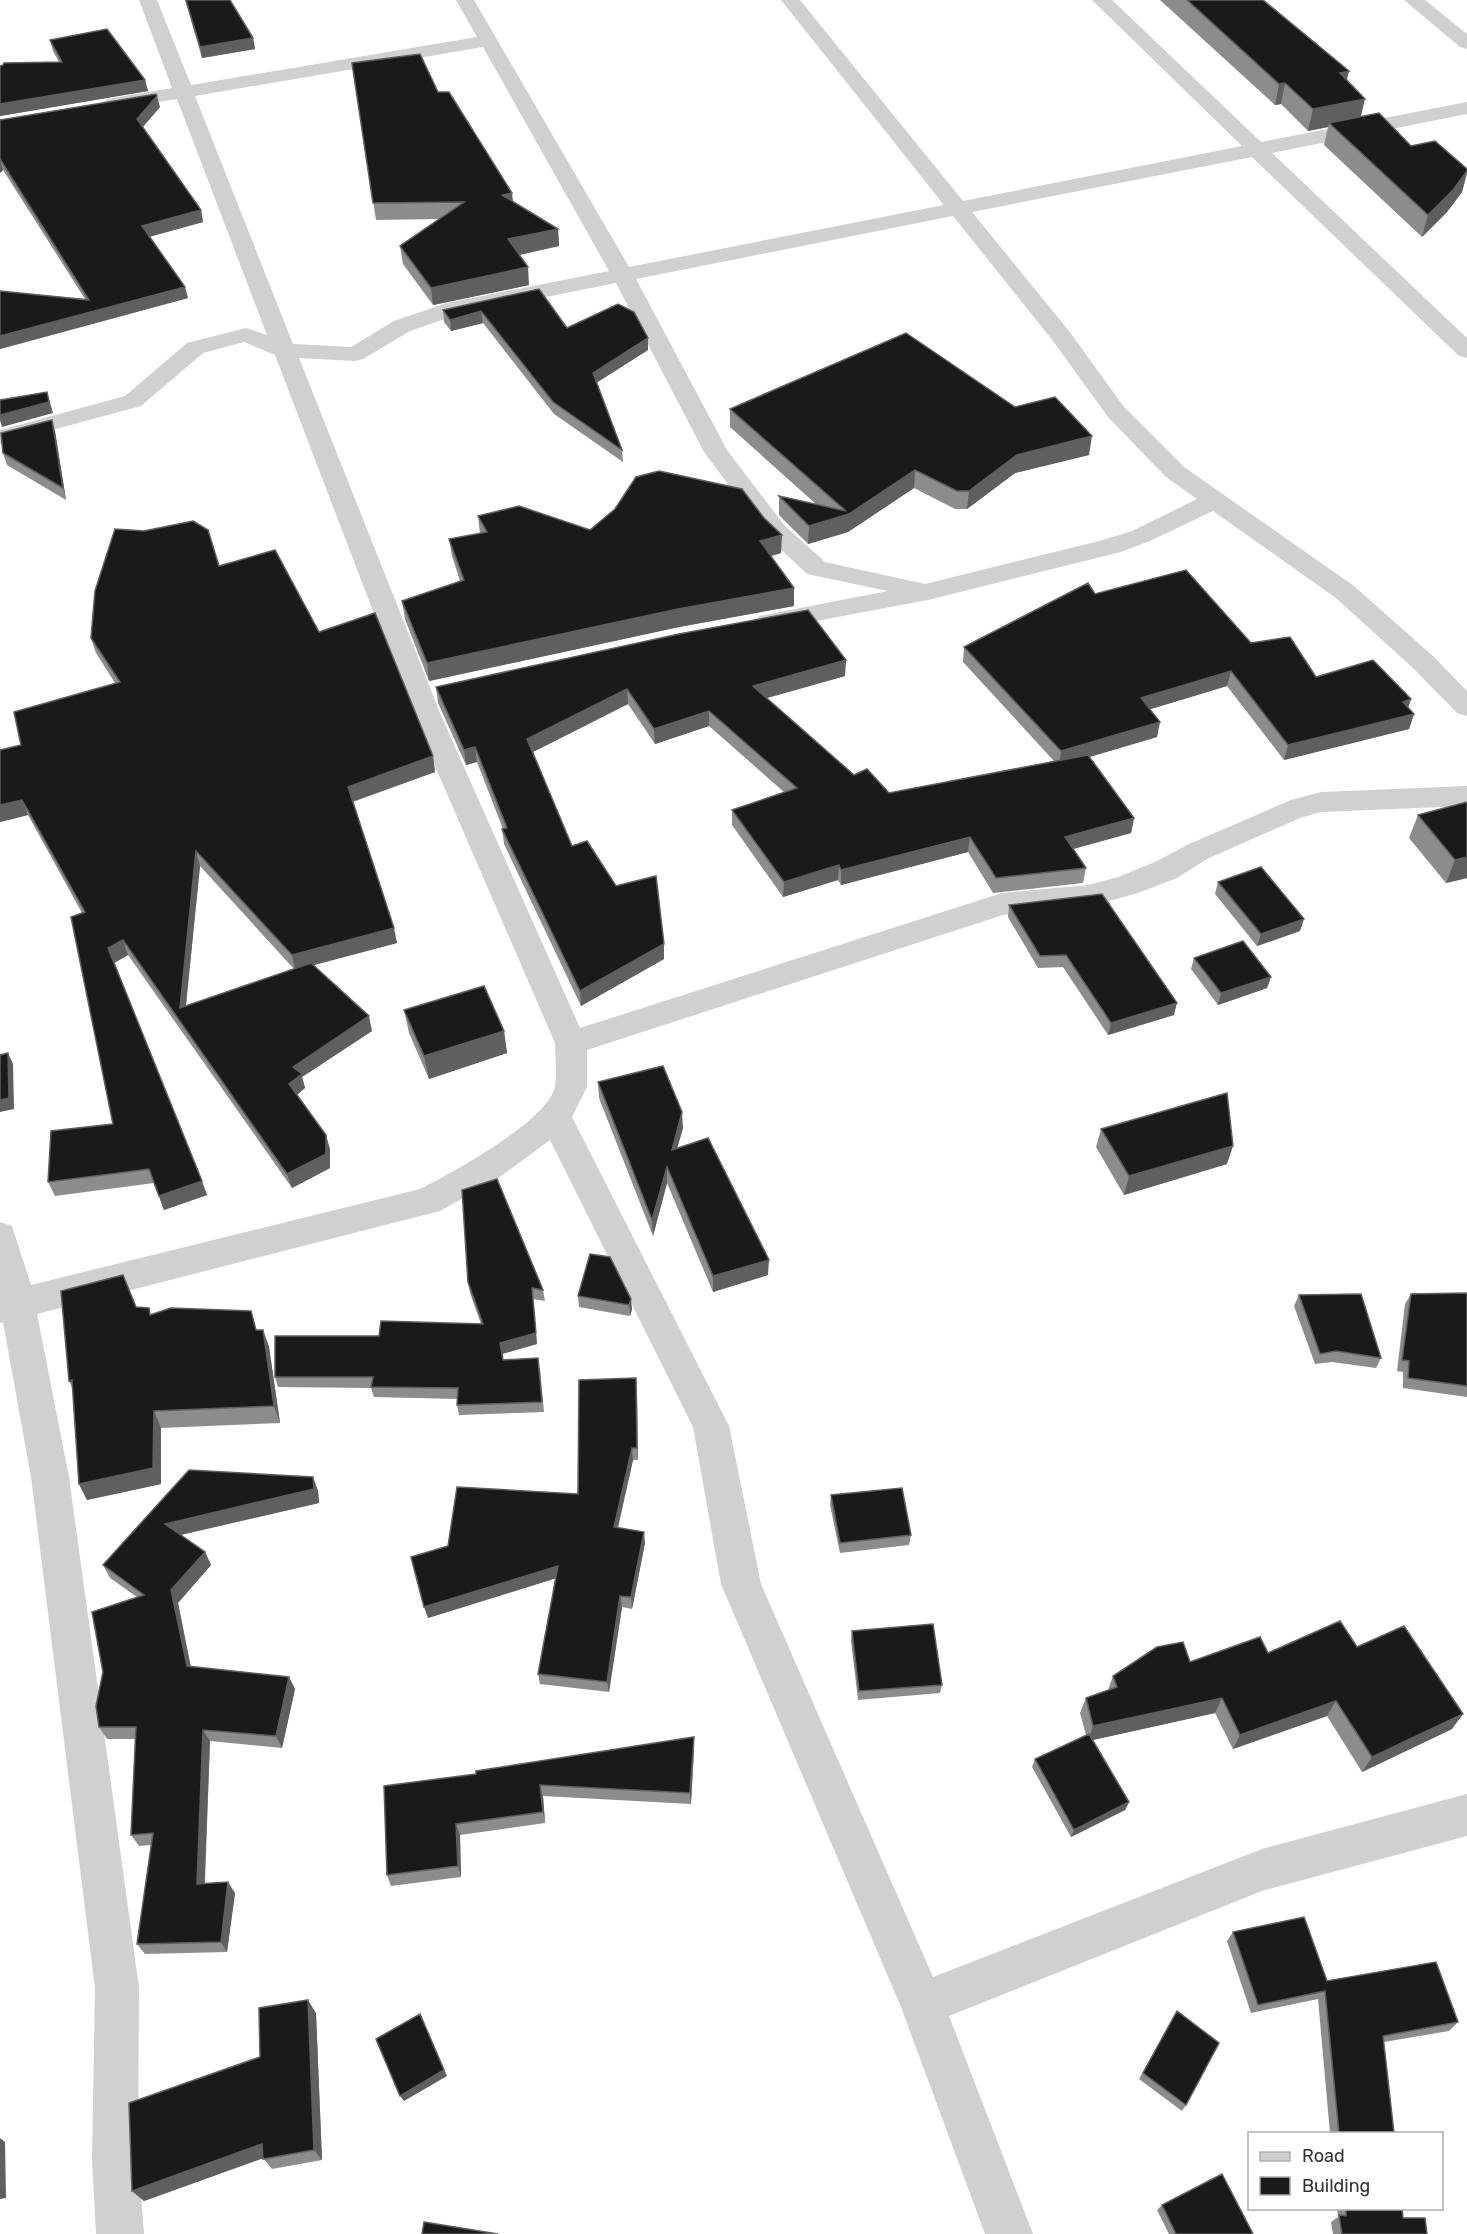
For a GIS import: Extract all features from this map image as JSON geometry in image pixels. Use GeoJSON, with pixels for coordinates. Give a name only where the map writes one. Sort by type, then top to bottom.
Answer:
{"type":"FeatureCollection","features":[{"type":"Feature","properties":{"kind":"street"},"geometry":{"type":"LineString","coordinates":[[9,1305],[428,1201],[457,1187],[517,1149],[554,1114],[569,1094],[571,1042],[430,693],[283,350],[148,0]]}},
{"type":"Feature","properties":{"kind":"street"},"geometry":{"type":"LineString","coordinates":[[465,0],[623,276],[716,452],[775,530],[816,568],[928,592]]}},
{"type":"Feature","properties":{"kind":"street"},"geometry":{"type":"LineString","coordinates":[[790,0],[1061,336],[1116,412],[1175,472],[1345,592],[1424,663],[1467,707]]}},
{"type":"Feature","properties":{"kind":"street"},"geometry":{"type":"LineString","coordinates":[[1101,0],[1467,351]]}},
{"type":"Feature","properties":{"kind":"street"},"geometry":{"type":"LineString","coordinates":[[1413,0],[1467,43]]}},
{"type":"Feature","properties":{"kind":"street"},"geometry":{"type":"LineString","coordinates":[[92,108],[487,41]]}},
{"type":"Feature","properties":{"kind":"street"},"geometry":{"type":"LineString","coordinates":[[0,437],[133,401],[195,348],[246,335],[283,350],[355,354],[402,326],[454,308],[1467,108]]}},
{"type":"Feature","properties":{"kind":"street"},"geometry":{"type":"LineString","coordinates":[[747,626],[928,592],[1112,546],[1141,536],[1216,500]]}},
{"type":"Feature","properties":{"kind":"street"},"geometry":{"type":"LineString","coordinates":[[571,1042],[1002,904],[1088,896],[1127,885],[1166,870],[1197,852],[1291,810],[1321,802],[1467,796]]}},
{"type":"Feature","properties":{"kind":"street"},"geometry":{"type":"LineString","coordinates":[[554,1114],[711,1426],[741,1584],[922,2004],[1009,2234]]}},
{"type":"Feature","properties":{"kind":"street"},"geometry":{"type":"LineString","coordinates":[[0,1236],[9,1305],[50,1477],[117,1988],[115,2159],[120,2234]]}},
{"type":"Feature","properties":{"kind":"street"},"geometry":{"type":"LineString","coordinates":[[922,2004],[1262,1870],[1467,1815]]}},
{"type":"Feature","properties":{"kind":"building"},"geometry":{"type":"Polygon","coordinates":[[[186,0],[230,0],[253,38],[200,47],[186,0]]]}},
{"type":"Feature","properties":{"kind":"building"},"geometry":{"type":"Polygon","coordinates":[[[1187,0],[1263,0],[1349,71],[1340,73],[1365,99],[1313,109],[1285,83],[1279,84],[1187,0]]]}},
{"type":"Feature","properties":{"kind":"building"},"geometry":{"type":"Polygon","coordinates":[[[107,29],[145,80],[0,104],[0,66],[4,63],[62,62],[50,40],[107,29]]]}},
{"type":"Feature","properties":{"kind":"building"},"geometry":{"type":"Polygon","coordinates":[[[420,54],[438,92],[449,92],[512,193],[502,195],[558,229],[508,239],[528,267],[431,288],[400,246],[464,202],[373,203],[352,63],[420,54]]]}},
{"type":"Feature","properties":{"kind":"building"},"geometry":{"type":"Polygon","coordinates":[[[156,94],[157,96],[137,119],[201,210],[142,226],[185,287],[0,336],[0,291],[89,300],[0,159],[0,120],[156,94]]]}},
{"type":"Feature","properties":{"kind":"building"},"geometry":{"type":"Polygon","coordinates":[[[1379,113],[1411,146],[1435,141],[1467,169],[1453,190],[1428,215],[1329,123],[1379,113]]]}},
{"type":"Feature","properties":{"kind":"building"},"geometry":{"type":"Polygon","coordinates":[[[539,289],[567,328],[618,304],[634,312],[648,338],[593,373],[622,450],[553,402],[481,311],[450,320],[443,310],[539,289]]]}},
{"type":"Feature","properties":{"kind":"building"},"geometry":{"type":"Polygon","coordinates":[[[906,333],[1015,407],[1055,397],[1092,436],[1017,455],[969,491],[957,491],[915,470],[849,514],[809,526],[779,496],[846,511],[730,409],[906,333]]]}},
{"type":"Feature","properties":{"kind":"building"},"geometry":{"type":"Polygon","coordinates":[[[47,392],[49,402],[0,415],[0,400],[47,392]]]}},
{"type":"Feature","properties":{"kind":"building"},"geometry":{"type":"Polygon","coordinates":[[[52,420],[63,488],[3,453],[1,433],[52,420]]]}},
{"type":"Feature","properties":{"kind":"building"},"geometry":{"type":"Polygon","coordinates":[[[659,471],[742,489],[764,518],[782,535],[760,541],[794,588],[678,609],[427,663],[402,601],[464,580],[449,539],[487,532],[478,516],[519,506],[590,530],[615,509],[636,477],[659,471]]]}},
{"type":"Feature","properties":{"kind":"building"},"geometry":{"type":"Polygon","coordinates":[[[193,521],[208,530],[219,566],[275,550],[319,632],[375,613],[433,756],[348,787],[394,928],[292,955],[196,851],[180,1008],[311,963],[369,1016],[293,1067],[302,1074],[289,1084],[326,1135],[326,1154],[287,1174],[123,940],[108,948],[202,1181],[159,1196],[149,1169],[48,1182],[51,1131],[113,1124],[71,917],[85,912],[22,800],[0,805],[0,750],[21,745],[14,712],[120,682],[91,638],[95,591],[115,529],[144,531],[193,521]]]}},
{"type":"Feature","properties":{"kind":"building"},"geometry":{"type":"Polygon","coordinates":[[[1186,570],[1251,643],[1290,637],[1316,677],[1373,660],[1411,699],[1403,702],[1414,714],[1288,745],[1231,671],[1141,698],[1160,722],[1061,751],[964,647],[1088,583],[1095,594],[1186,570]]]}},
{"type":"Feature","properties":{"kind":"building"},"geometry":{"type":"Polygon","coordinates":[[[808,610],[846,660],[753,686],[854,775],[867,769],[889,793],[1088,755],[1134,818],[1065,837],[1086,868],[996,878],[970,837],[841,870],[839,865],[784,882],[732,810],[797,788],[709,711],[654,729],[627,689],[527,739],[572,846],[587,841],[616,886],[656,876],[664,944],[580,991],[502,829],[507,828],[475,747],[464,750],[436,687],[679,634],[808,610]]]}},
{"type":"Feature","properties":{"kind":"building"},"geometry":{"type":"Polygon","coordinates":[[[1467,802],[1467,857],[1455,860],[1418,815],[1467,802]]]}},
{"type":"Feature","properties":{"kind":"building"},"geometry":{"type":"Polygon","coordinates":[[[1261,867],[1304,919],[1261,934],[1218,882],[1261,867]]]}},
{"type":"Feature","properties":{"kind":"building"},"geometry":{"type":"Polygon","coordinates":[[[1102,894],[1177,1003],[1111,1023],[1066,955],[1040,956],[1009,905],[1102,894]]]}},
{"type":"Feature","properties":{"kind":"building"},"geometry":{"type":"Polygon","coordinates":[[[1243,941],[1271,977],[1221,993],[1194,958],[1243,941]]]}},
{"type":"Feature","properties":{"kind":"building"},"geometry":{"type":"Polygon","coordinates":[[[484,986],[504,1031],[424,1056],[404,1010],[484,986]]]}},
{"type":"Feature","properties":{"kind":"building"},"geometry":{"type":"Polygon","coordinates":[[[8,1053],[9,1098],[0,1100],[0,1055],[8,1053]]]}},
{"type":"Feature","properties":{"kind":"building"},"geometry":{"type":"Polygon","coordinates":[[[663,1066],[682,1112],[672,1150],[708,1138],[769,1260],[713,1276],[667,1167],[652,1220],[598,1082],[663,1066]]]}},
{"type":"Feature","properties":{"kind":"building"},"geometry":{"type":"Polygon","coordinates":[[[1227,1093],[1233,1146],[1129,1176],[1101,1129],[1227,1093]]]}},
{"type":"Feature","properties":{"kind":"building"},"geometry":{"type":"Polygon","coordinates":[[[497,1179],[543,1290],[532,1288],[536,1333],[500,1343],[503,1360],[538,1358],[542,1402],[457,1405],[458,1388],[371,1387],[373,1377],[275,1377],[275,1336],[379,1336],[381,1321],[483,1324],[468,1282],[462,1190],[497,1179]]]}},
{"type":"Feature","properties":{"kind":"building"},"geometry":{"type":"Polygon","coordinates":[[[590,1254],[610,1257],[631,1299],[629,1305],[578,1296],[590,1254]]]}},
{"type":"Feature","properties":{"kind":"building"},"geometry":{"type":"Polygon","coordinates":[[[123,1275],[136,1307],[149,1308],[150,1315],[171,1308],[251,1311],[256,1330],[263,1330],[274,1406],[154,1411],[153,1468],[79,1484],[72,1380],[69,1381],[61,1291],[123,1275]]]}},
{"type":"Feature","properties":{"kind":"building"},"geometry":{"type":"Polygon","coordinates":[[[1467,1293],[1467,1386],[1408,1378],[1409,1361],[1402,1360],[1411,1294],[1467,1293]]]}},
{"type":"Feature","properties":{"kind":"building"},"geometry":{"type":"Polygon","coordinates":[[[1361,1294],[1381,1358],[1336,1351],[1320,1354],[1299,1295],[1361,1294]]]}},
{"type":"Feature","properties":{"kind":"building"},"geometry":{"type":"Polygon","coordinates":[[[636,1378],[637,1448],[632,1448],[614,1527],[644,1532],[631,1597],[620,1596],[607,1682],[538,1674],[558,1566],[424,1607],[411,1557],[448,1546],[457,1487],[578,1494],[579,1380],[636,1378]]]}},
{"type":"Feature","properties":{"kind":"building"},"geometry":{"type":"Polygon","coordinates":[[[189,1470],[313,1477],[314,1489],[165,1524],[205,1552],[171,1590],[187,1666],[289,1677],[276,1736],[203,1730],[197,1884],[228,1882],[221,1942],[137,1944],[153,1833],[131,1835],[136,1727],[99,1727],[96,1706],[103,1672],[92,1612],[144,1595],[103,1565],[189,1470]]]}},
{"type":"Feature","properties":{"kind":"building"},"geometry":{"type":"Polygon","coordinates":[[[902,1488],[911,1535],[840,1543],[831,1495],[902,1488]]]}},
{"type":"Feature","properties":{"kind":"building"},"geometry":{"type":"Polygon","coordinates":[[[1340,1621],[1357,1647],[1404,1626],[1463,1714],[1372,1757],[1336,1701],[1240,1735],[1222,1698],[1093,1726],[1086,1698],[1117,1687],[1113,1676],[1157,1647],[1183,1642],[1190,1662],[1260,1637],[1268,1653],[1340,1621]]]}},
{"type":"Feature","properties":{"kind":"building"},"geometry":{"type":"Polygon","coordinates":[[[933,1624],[942,1685],[859,1691],[852,1631],[933,1624]]]}},
{"type":"Feature","properties":{"kind":"building"},"geometry":{"type":"Polygon","coordinates":[[[1089,1734],[1129,1802],[1074,1830],[1035,1759],[1089,1734]]]}},
{"type":"Feature","properties":{"kind":"building"},"geometry":{"type":"Polygon","coordinates":[[[694,1737],[690,1793],[540,1785],[543,1812],[456,1824],[458,1866],[387,1875],[384,1786],[476,1774],[476,1771],[694,1737]]]}},
{"type":"Feature","properties":{"kind":"building"},"geometry":{"type":"Polygon","coordinates":[[[1304,1917],[1327,1981],[1436,1962],[1458,2022],[1383,2036],[1394,2132],[1339,2132],[1325,1991],[1258,2005],[1233,1932],[1304,1917]]]}},
{"type":"Feature","properties":{"kind":"building"},"geometry":{"type":"Polygon","coordinates":[[[308,2000],[314,2150],[263,2159],[262,2144],[132,2191],[129,2103],[260,2057],[259,2008],[308,2000]]]}},
{"type":"Feature","properties":{"kind":"building"},"geometry":{"type":"Polygon","coordinates":[[[1177,2011],[1219,2043],[1186,2105],[1143,2073],[1177,2011]]]}},
{"type":"Feature","properties":{"kind":"building"},"geometry":{"type":"Polygon","coordinates":[[[420,2014],[444,2070],[400,2096],[376,2039],[420,2014]]]}},
{"type":"Feature","properties":{"kind":"building"},"geometry":{"type":"Polygon","coordinates":[[[1222,2174],[1253,2234],[1176,2234],[1162,2205],[1222,2174]]]}},
{"type":"Feature","properties":{"kind":"building"},"geometry":{"type":"Polygon","coordinates":[[[1346,2210],[1402,2210],[1403,2218],[1425,2218],[1427,2234],[1342,2234],[1339,2215],[1346,2216],[1346,2210]]]}},
{"type":"Feature","properties":{"kind":"building"},"geometry":{"type":"Polygon","coordinates":[[[424,2222],[498,2234],[422,2234],[424,2222]]]}}]}
